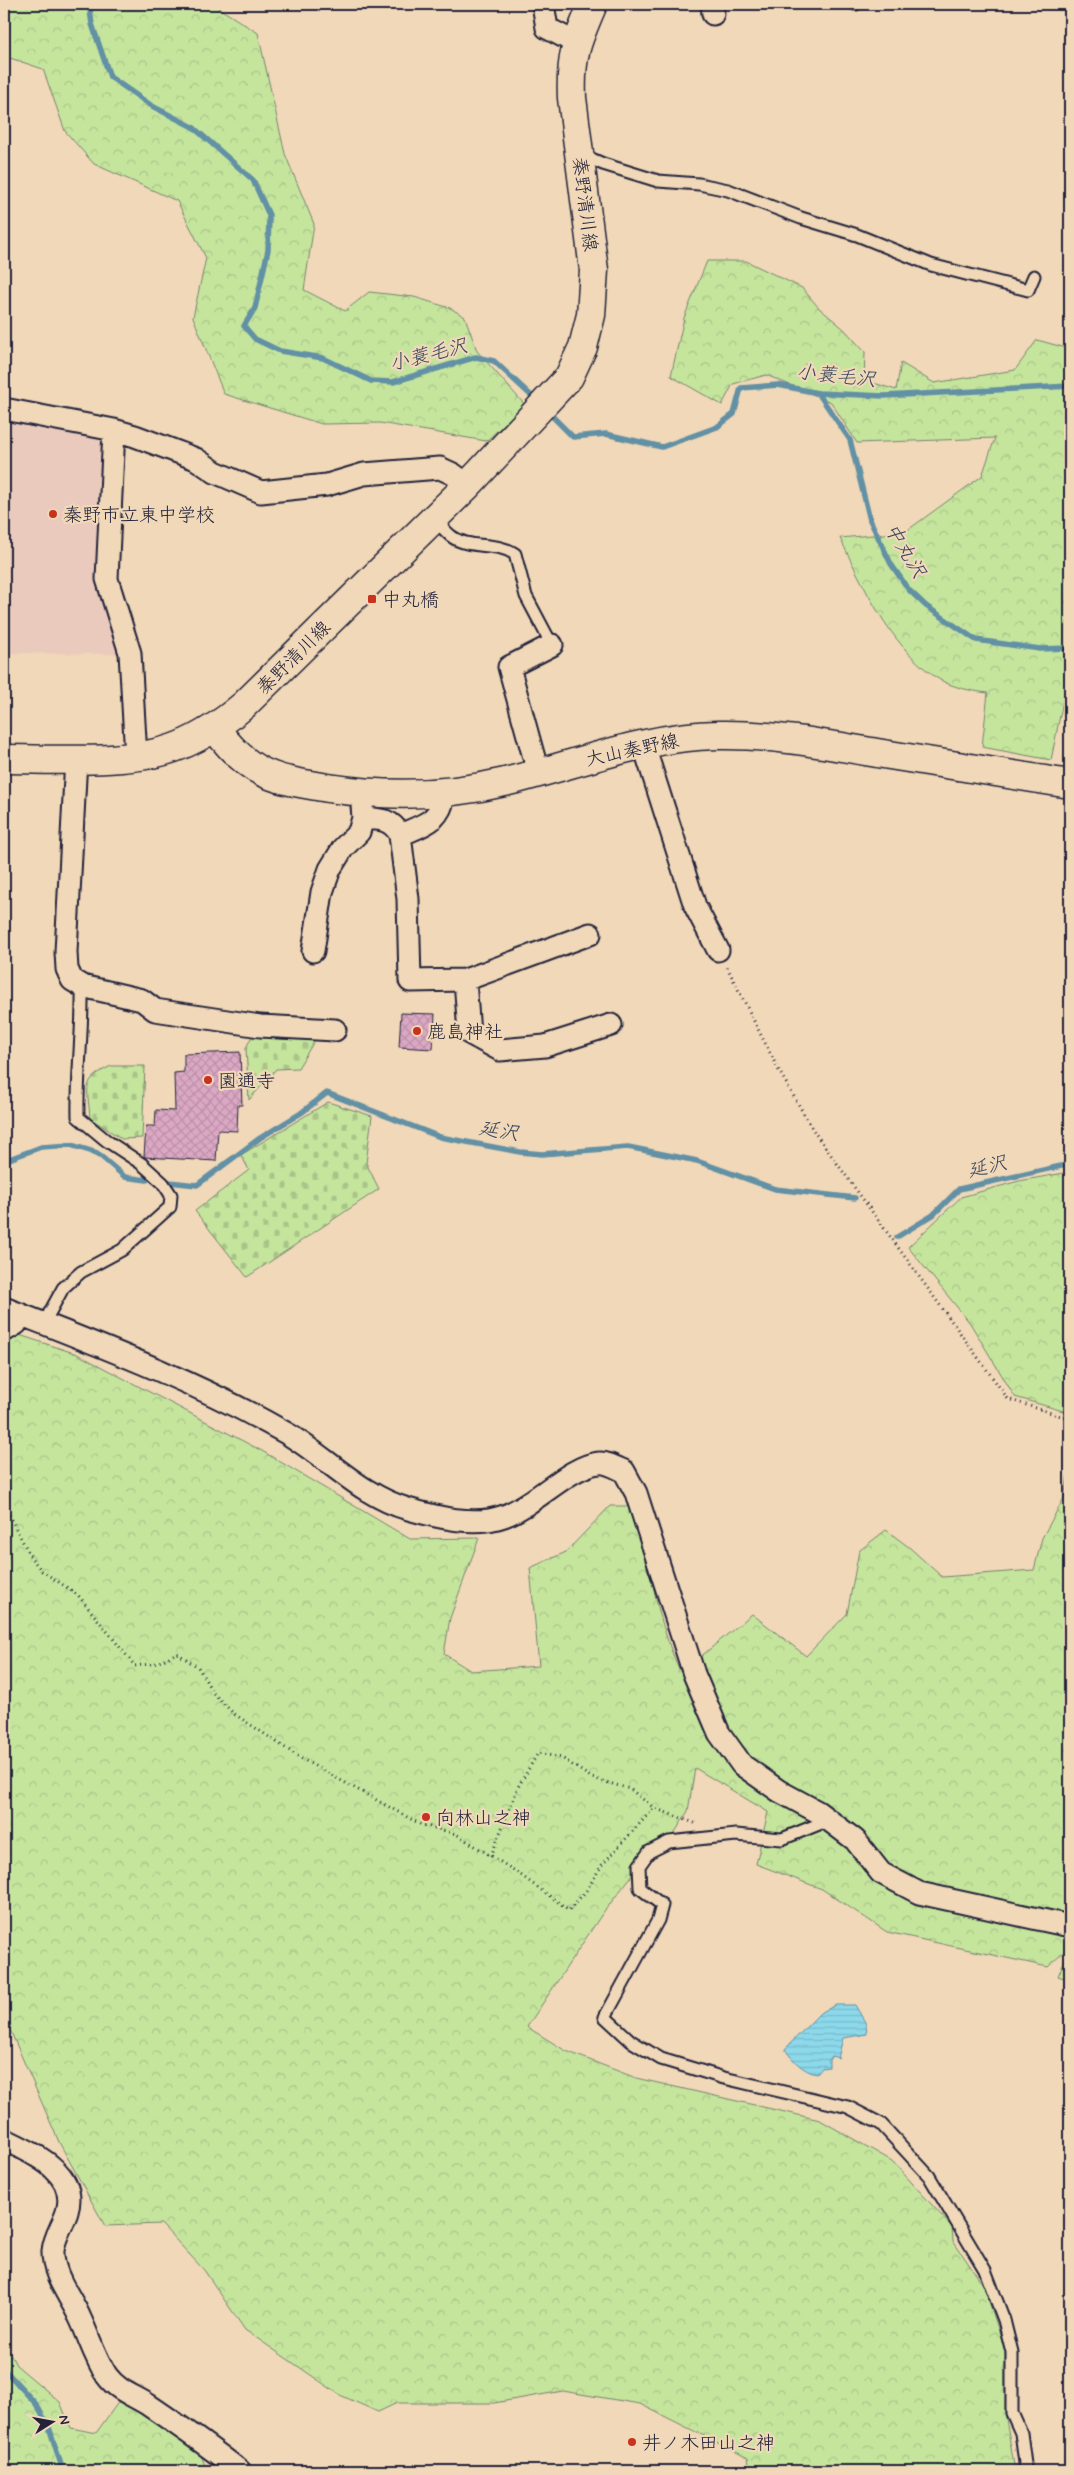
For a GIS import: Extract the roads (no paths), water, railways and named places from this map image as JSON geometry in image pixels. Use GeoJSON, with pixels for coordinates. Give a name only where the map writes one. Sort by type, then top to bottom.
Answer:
{"type":"FeatureCollection","features":[{"type":"Feature","properties":{"kind":"main road","name":"秦野清川線"},"geometry":{"type":"LineString","coordinates":[[4,759],[136,757],[180,746],[215,728],[244,705],[434,519],[522,430],[569,377],[584,347],[591,315],[594,270],[570,70],[576,43],[593,4]]}},
{"type":"Feature","properties":{"kind":"main road","name":"大山秦野線"},"geometry":{"type":"LineString","coordinates":[[215,728],[230,748],[260,772],[362,805],[445,793],[507,781],[643,744],[681,737],[716,735],[791,739],[1070,784]]}},
{"type":"Feature","properties":{"kind":"street"},"geometry":{"type":"LineString","coordinates":[[543,4],[547,28],[576,43]]}},
{"type":"Feature","properties":{"kind":"street"},"geometry":{"type":"LineString","coordinates":[[4,409],[114,430],[196,459],[215,472],[261,492],[326,485],[364,474],[440,468],[453,474],[468,485]]}},
{"type":"Feature","properties":{"kind":"street"},"geometry":{"type":"LineString","coordinates":[[114,430],[107,579],[130,653],[136,757]]}},
{"type":"Feature","properties":{"kind":"street"},"geometry":{"type":"LineString","coordinates":[[538,772],[509,667],[552,645]]}},
{"type":"Feature","properties":{"kind":"street"},"geometry":{"type":"LineString","coordinates":[[643,744],[695,906],[718,950]]}},
{"type":"Feature","properties":{"kind":"street"},"geometry":{"type":"LineString","coordinates":[[76,758],[66,952],[67,969],[72,980],[82,986],[142,1000],[155,1010],[260,1026],[335,1030]]}},
{"type":"Feature","properties":{"kind":"street"},"geometry":{"type":"LineString","coordinates":[[400,835],[433,820],[442,808],[445,793]]}},
{"type":"Feature","properties":{"kind":"street"},"geometry":{"type":"LineString","coordinates":[[313,951],[322,892],[330,869],[343,848],[359,832],[362,805],[395,826],[400,835],[408,900],[410,981],[465,980],[590,934]]}},
{"type":"Feature","properties":{"kind":"street"},"geometry":{"type":"LineString","coordinates":[[465,980],[469,1033],[500,1050],[545,1046],[611,1024]]}},
{"type":"Feature","properties":{"kind":"street"},"geometry":{"type":"LineString","coordinates":[[12,1311],[221,1399],[288,1434],[376,1496],[407,1509],[466,1521],[503,1517],[528,1505],[582,1468],[601,1462],[624,1471],[636,1494],[694,1674],[719,1733],[742,1765],[829,1820],[855,1840],[881,1873],[919,1893],[1070,1926]]}},
{"type":"Feature","properties":{"kind":"street"},"geometry":{"type":"LineString","coordinates":[[4,1331],[16,1324],[12,1311]]}},
{"type":"Feature","properties":{"kind":"street"},"geometry":{"type":"LineString","coordinates":[[4,2139],[41,2158],[58,2172],[68,2189],[68,2210],[55,2243],[55,2264],[99,2363],[108,2378],[118,2389],[172,2421],[240,2471]]}},
{"type":"Feature","properties":{"kind":"lane"},"geometry":{"type":"LineString","coordinates":[[579,154],[603,164],[658,181],[699,184],[728,190],[801,218],[857,235],[931,265],[1028,290],[1034,276]]}},
{"type":"Feature","properties":{"kind":"lane"},"geometry":{"type":"LineString","coordinates":[[434,519],[452,537],[466,542],[507,549],[515,554],[526,596],[552,645]]}},
{"type":"Feature","properties":{"kind":"lane"},"geometry":{"type":"LineString","coordinates":[[44,1323],[63,1288],[81,1272],[122,1250],[170,1207],[171,1195],[163,1183],[142,1164],[107,1141],[78,1117],[82,986]]}},
{"type":"Feature","properties":{"kind":"lane"},"geometry":{"type":"LineString","coordinates":[[829,1820],[782,1840],[736,1835],[669,1842],[650,1852],[639,1866],[640,1888],[662,1906],[658,1920],[605,2017],[631,2042],[661,2059],[724,2078],[848,2107],[881,2124],[929,2176],[985,2270],[1004,2320],[1012,2352],[1012,2412],[1021,2433],[1025,2463],[1024,2471]]}},
{"type":"Feature","properties":{"kind":"water"},"geometry":{"type":"Polygon","coordinates":[[[836,2005],[855,2005],[866,2024],[867,2034],[843,2038],[838,2058],[832,2056],[829,2060],[829,2067],[822,2068],[817,2074],[812,2073],[799,2065],[785,2049],[820,2013],[836,2005]]]}},
{"type":"Feature","properties":{"kind":"waterway","name":"小蓑毛沢"},"geometry":{"type":"LineString","coordinates":[[89,4],[92,24],[110,77],[152,106],[193,127],[253,180],[269,215],[268,250],[255,308],[244,326],[255,339],[280,351],[323,358],[371,381],[393,382],[476,357],[494,361],[537,401]]}},
{"type":"Feature","properties":{"kind":"waterway","name":"小蓑毛沢"},"geometry":{"type":"LineString","coordinates":[[547,411],[573,437],[606,434],[662,447],[717,427],[734,414],[741,388],[778,385],[818,393],[884,396],[1070,386]]}},
{"type":"Feature","properties":{"kind":"waterway","name":"中丸沢"},"geometry":{"type":"LineString","coordinates":[[818,393],[850,440],[870,520],[891,564],[909,590],[926,606],[976,640],[1040,649],[1070,648]]}},
{"type":"Feature","properties":{"kind":"waterway","name":"延沢"},"geometry":{"type":"LineString","coordinates":[[169,1182],[197,1185],[260,1138],[301,1113],[327,1093],[440,1137],[520,1152],[542,1154],[628,1147],[697,1161],[775,1189],[855,1198]]}},
{"type":"Feature","properties":{"kind":"waterway","name":"延沢"},"geometry":{"type":"LineString","coordinates":[[4,1161],[41,1147],[71,1145],[97,1153],[125,1177],[147,1180]]}},
{"type":"Feature","properties":{"kind":"waterway","name":"延沢"},"geometry":{"type":"LineString","coordinates":[[897,1237],[933,1215],[959,1189],[1070,1164]]}},
{"type":"Feature","properties":{"kind":"waterway"},"geometry":{"type":"LineString","coordinates":[[4,2369],[36,2404],[49,2427],[63,2471]]}},
{"type":"Feature","properties":{"kind":"place","name":"秦野市立東中学校"},"geometry":{"type":"Point","coordinates":[53,514]}},
{"type":"Feature","properties":{"kind":"place","name":"中丸橋"},"geometry":{"type":"Point","coordinates":[372,599]}},
{"type":"Feature","properties":{"kind":"place","name":"鹿島神社"},"geometry":{"type":"Point","coordinates":[417,1031]}},
{"type":"Feature","properties":{"kind":"place","name":"園通寺"},"geometry":{"type":"Point","coordinates":[208,1080]}},
{"type":"Feature","properties":{"kind":"place","name":"向林山之神"},"geometry":{"type":"Point","coordinates":[426,1817]}},
{"type":"Feature","properties":{"kind":"place","name":"井ノ木田山之神"},"geometry":{"type":"Point","coordinates":[632,2442]}}]}
